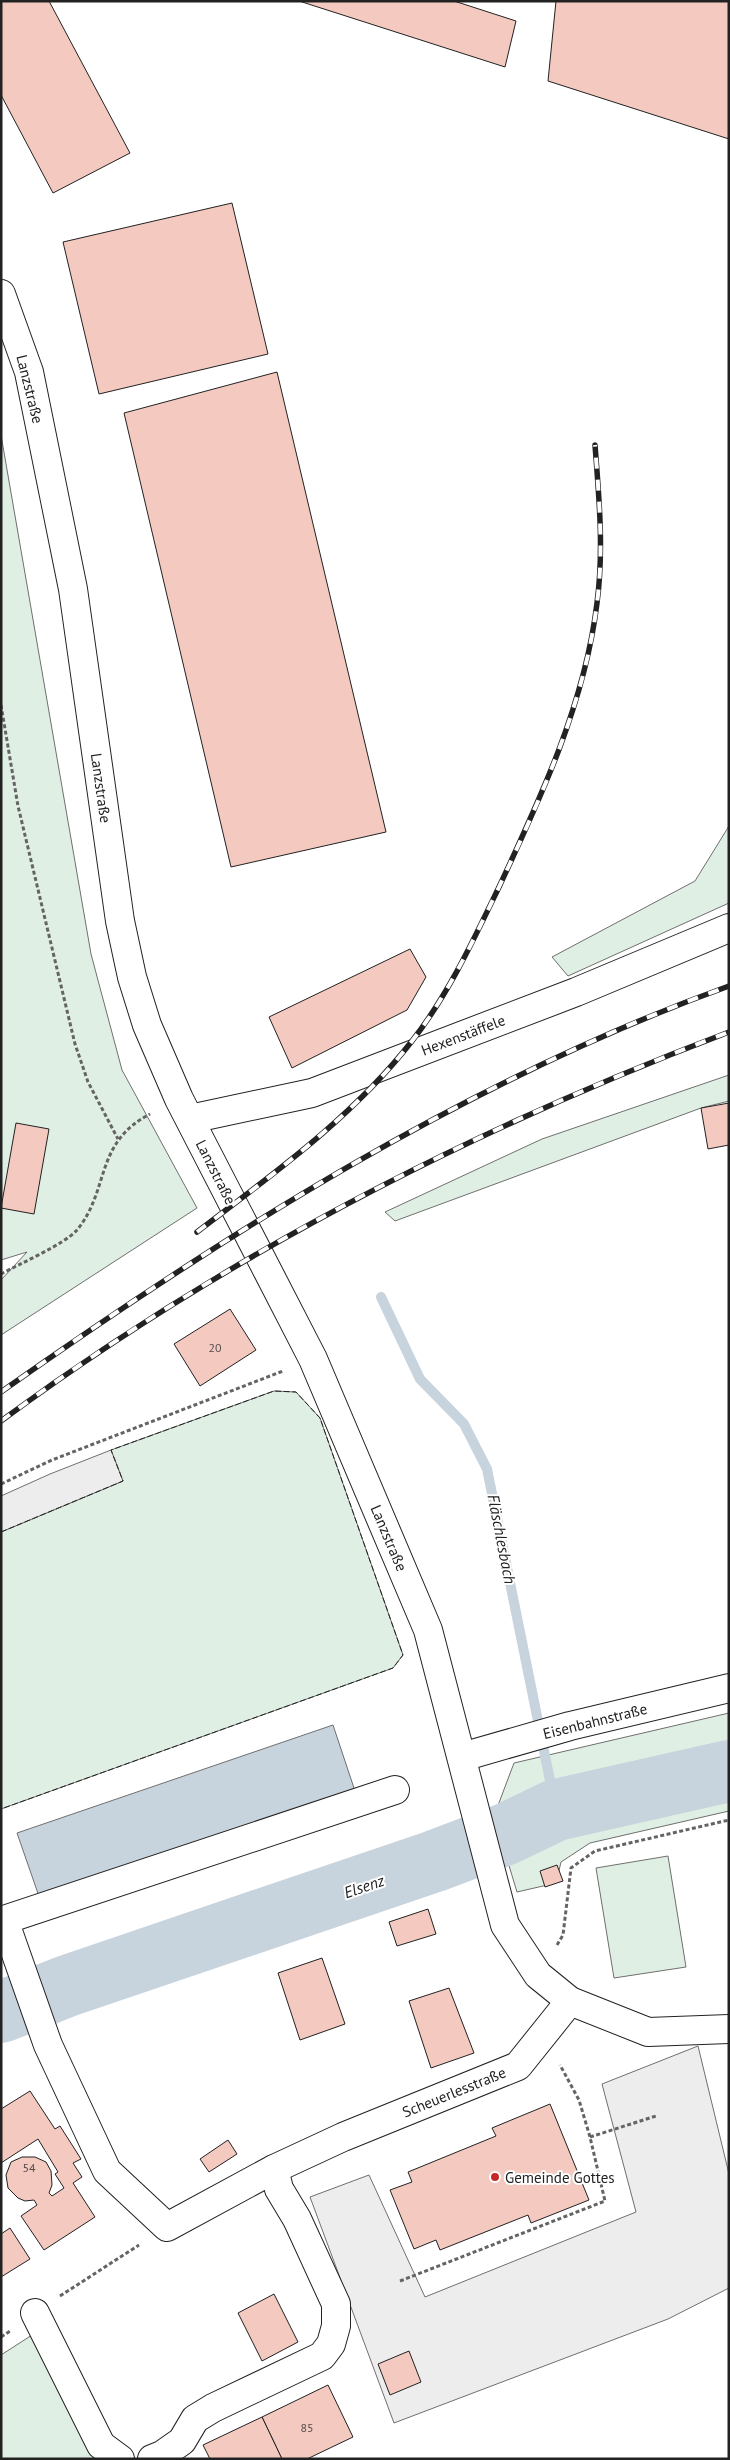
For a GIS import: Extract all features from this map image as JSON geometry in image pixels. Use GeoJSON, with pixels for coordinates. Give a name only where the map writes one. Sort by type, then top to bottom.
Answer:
{"type":"FeatureCollection","features":[{"type":"Feature","properties":{"kind":"street","name":"Lanzstraße"},"geometry":{"type":"LineString","coordinates":[[1,294],[29,372],[73,589],[122,930],[132,977],[147,1025],[185,1109],[313,1359],[428,1630],[505,1924],[538,1975],[570,2001]]}},
{"type":"Feature","properties":{"kind":"street","name":"Hexenstäffele"},"geometry":{"type":"LineString","coordinates":[[185,1109],[312,1093],[576,992],[729,928]]}},
{"type":"Feature","properties":{"kind":"street","name":"Eisenbahnstraße"},"geometry":{"type":"LineString","coordinates":[[462,1757],[570,1726],[729,1688]]}},
{"type":"Feature","properties":{"kind":"street"},"geometry":{"type":"LineString","coordinates":[[167,2227],[107,2171],[48,2044],[2,1921],[396,1790]]}},
{"type":"Feature","properties":{"kind":"street"},"geometry":{"type":"LineString","coordinates":[[570,2001],[648,2032],[729,2029]]}},
{"type":"Feature","properties":{"kind":"street","name":"Scheuerlesstraße"},"geometry":{"type":"LineString","coordinates":[[167,2227],[274,2170],[343,2137],[518,2066],[570,2001]]}},
{"type":"Feature","properties":{"kind":"street"},"geometry":{"type":"LineString","coordinates":[[152,2459],[162,2455],[182,2441],[195,2419],[213,2408],[322,2356],[331,2344],[336,2326],[336,2304],[297,2219],[279,2189],[274,2170]]}},
{"type":"Feature","properties":{"kind":"street"},"geometry":{"type":"LineString","coordinates":[[35,2313],[101,2445],[120,2459]]}},
{"type":"Feature","properties":{"kind":"path"},"geometry":{"type":"LineString","coordinates":[[1,705],[18,806],[75,1044],[88,1082],[118,1139]]}},
{"type":"Feature","properties":{"kind":"path"},"geometry":{"type":"LineString","coordinates":[[1,1274],[76,1232],[87,1214],[103,1170],[118,1139],[140,1120],[185,1109]]}},
{"type":"Feature","properties":{"kind":"path"},"geometry":{"type":"LineString","coordinates":[[1,1484],[52,1460],[313,1359]]}},
{"type":"Feature","properties":{"kind":"path"},"geometry":{"type":"LineString","coordinates":[[538,1975],[563,1935],[571,1868],[595,1851],[729,1820]]}},
{"type":"Feature","properties":{"kind":"path"},"geometry":{"type":"LineString","coordinates":[[400,2282],[604,2201],[590,2137],[579,2100],[543,2034]]}},
{"type":"Feature","properties":{"kind":"path"},"geometry":{"type":"LineString","coordinates":[[590,2137],[656,2116]]}},
{"type":"Feature","properties":{"kind":"path"},"geometry":{"type":"LineString","coordinates":[[1,2337],[167,2227]]}},
{"type":"Feature","properties":{"kind":"green space"},"geometry":{"type":"Polygon","coordinates":[[[1,435],[91,954],[122,1070],[197,1208],[1,1335],[1,1280],[27,1252],[1,1260],[1,435]]]}},
{"type":"Feature","properties":{"kind":"green space"},"geometry":{"type":"Polygon","coordinates":[[[729,826],[729,903],[568,976],[552,957],[695,881],[729,826]]]}},
{"type":"Feature","properties":{"kind":"green space"},"geometry":{"type":"Polygon","coordinates":[[[729,1075],[729,1101],[701,1108],[395,1221],[385,1212],[542,1139],[729,1075]]]}},
{"type":"Feature","properties":{"kind":"green space"},"geometry":{"type":"Polygon","coordinates":[[[274,1391],[296,1392],[320,1418],[403,1655],[393,1668],[1,1809],[1,1532],[123,1481],[111,1450],[274,1391]]]}},
{"type":"Feature","properties":{"kind":"green space"},"geometry":{"type":"Polygon","coordinates":[[[729,1713],[729,1811],[590,1843],[561,1862],[556,1883],[517,1892],[494,1816],[514,1763],[729,1713]]]}},
{"type":"Feature","properties":{"kind":"green space"},"geometry":{"type":"Polygon","coordinates":[[[668,1856],[686,1967],[614,1978],[596,1868],[668,1856]]]}},
{"type":"Feature","properties":{"kind":"green space"},"geometry":{"type":"Polygon","coordinates":[[[32,2335],[96,2459],[1,2459],[1,2355],[32,2335]]]}},
{"type":"Feature","properties":{"kind":"shaded area"},"geometry":{"type":"Polygon","coordinates":[[[111,1450],[123,1481],[1,1532],[1,1496],[111,1450]]]}},
{"type":"Feature","properties":{"kind":"shaded area"},"geometry":{"type":"Polygon","coordinates":[[[333,1725],[357,1797],[42,1905],[17,1833],[333,1725]]]}},
{"type":"Feature","properties":{"kind":"shaded area"},"geometry":{"type":"Polygon","coordinates":[[[698,2046],[729,2174],[729,2288],[668,2319],[394,2423],[310,2197],[369,2175],[425,2297],[636,2212],[602,2084],[698,2046]]]}},
{"type":"Feature","properties":{"kind":"building"},"geometry":{"type":"Polygon","coordinates":[[[1,1],[49,1],[130,153],[53,193],[1,95],[1,1]]]}},
{"type":"Feature","properties":{"kind":"building"},"geometry":{"type":"Polygon","coordinates":[[[299,1],[454,1],[516,21],[505,67],[299,1]]]}},
{"type":"Feature","properties":{"kind":"building"},"geometry":{"type":"Polygon","coordinates":[[[556,1],[729,1],[729,139],[548,81],[556,1]]]}},
{"type":"Feature","properties":{"kind":"building"},"geometry":{"type":"Polygon","coordinates":[[[232,203],[268,354],[99,394],[63,242],[232,203]]]}},
{"type":"Feature","properties":{"kind":"building"},"geometry":{"type":"Polygon","coordinates":[[[277,372],[386,832],[231,867],[124,413],[277,372]]]}},
{"type":"Feature","properties":{"kind":"building"},"geometry":{"type":"Polygon","coordinates":[[[410,949],[426,977],[407,1010],[292,1068],[269,1017],[410,949]]]}},
{"type":"Feature","properties":{"kind":"building"},"geometry":{"type":"Polygon","coordinates":[[[729,1103],[729,1145],[708,1149],[701,1108],[729,1103]]]}},
{"type":"Feature","properties":{"kind":"building"},"geometry":{"type":"Polygon","coordinates":[[[16,1123],[49,1129],[34,1214],[1,1208],[16,1123]]]}},
{"type":"Feature","properties":{"kind":"building"},"geometry":{"type":"Polygon","coordinates":[[[230,1309],[256,1350],[200,1386],[174,1344],[230,1309]]]}},
{"type":"Feature","properties":{"kind":"building"},"geometry":{"type":"Polygon","coordinates":[[[557,1865],[563,1881],[545,1887],[540,1871],[557,1865]]]}},
{"type":"Feature","properties":{"kind":"building"},"geometry":{"type":"Polygon","coordinates":[[[428,1909],[436,1934],[397,1946],[389,1922],[428,1909]]]}},
{"type":"Feature","properties":{"kind":"building"},"geometry":{"type":"Polygon","coordinates":[[[322,1958],[345,2024],[300,2040],[278,1973],[322,1958]]]}},
{"type":"Feature","properties":{"kind":"building"},"geometry":{"type":"Polygon","coordinates":[[[449,1988],[474,2053],[431,2068],[409,2001],[449,1988]]]}},
{"type":"Feature","properties":{"kind":"building"},"geometry":{"type":"Polygon","coordinates":[[[30,2091],[55,2129],[60,2126],[81,2159],[73,2163],[82,2177],[73,2183],[95,2217],[44,2250],[21,2216],[37,2205],[34,2200],[25,2201],[18,2198],[8,2188],[6,2175],[11,2162],[22,2157],[35,2157],[46,2162],[51,2171],[52,2185],[49,2193],[52,2196],[64,2188],[55,2174],[58,2172],[38,2139],[1,2163],[1,2109],[30,2091]]]}},
{"type":"Feature","properties":{"kind":"building","name":"Gemeinde Gottes"},"geometry":{"type":"Polygon","coordinates":[[[550,2104],[589,2200],[531,2223],[528,2215],[440,2250],[436,2240],[414,2249],[390,2190],[412,2182],[408,2172],[496,2136],[492,2128],[550,2104]]]}},
{"type":"Feature","properties":{"kind":"building"},"geometry":{"type":"Polygon","coordinates":[[[228,2140],[237,2154],[209,2172],[200,2159],[228,2140]]]}},
{"type":"Feature","properties":{"kind":"building"},"geometry":{"type":"Polygon","coordinates":[[[10,2228],[30,2259],[1,2277],[1,2234],[10,2228]]]}},
{"type":"Feature","properties":{"kind":"building"},"geometry":{"type":"Polygon","coordinates":[[[274,2294],[298,2342],[262,2361],[238,2313],[274,2294]]]}},
{"type":"Feature","properties":{"kind":"building"},"geometry":{"type":"Polygon","coordinates":[[[409,2351],[421,2382],[390,2395],[378,2364],[409,2351]]]}},
{"type":"Feature","properties":{"kind":"building"},"geometry":{"type":"Polygon","coordinates":[[[328,2385],[353,2437],[307,2459],[282,2459],[262,2417],[328,2385]]]}},
{"type":"Feature","properties":{"kind":"building"},"geometry":{"type":"Polygon","coordinates":[[[262,2417],[282,2459],[210,2459],[203,2445],[262,2417]]]}},
{"type":"Feature","properties":{"kind":"waterway","name":"Fläschlesbach"},"geometry":{"type":"LineString","coordinates":[[381,1297],[420,1379],[464,1424],[487,1469],[556,1810]]}},
{"type":"Feature","properties":{"kind":"waterway","name":"Elsenz"},"geometry":{"type":"LineString","coordinates":[[1,2012],[67,1986],[435,1861],[506,1834],[556,1810],[729,1771]]}},
{"type":"Feature","properties":{"kind":"railway"},"geometry":{"type":"LineString","coordinates":[[197,1232],[311,1143],[338,1120],[389,1069],[412,1041],[437,1005],[470,946],[515,853],[545,784],[572,713],[583,677],[591,640],[599,583],[600,524],[595,445]]}},
{"type":"Feature","properties":{"kind":"railway"},"geometry":{"type":"LineString","coordinates":[[1,1392],[173,1275],[261,1219],[352,1165],[444,1114],[537,1066],[633,1024],[729,986]]}},
{"type":"Feature","properties":{"kind":"railway"},"geometry":{"type":"LineString","coordinates":[[1,1421],[86,1361],[173,1304],[261,1251],[352,1201],[537,1111],[729,1032]]}},
{"type":"Feature","properties":{"kind":"fence"},"geometry":{"type":"LineString","coordinates":[[1,1532],[123,1481],[111,1450],[274,1391],[296,1392],[320,1418],[403,1655],[393,1668],[1,1809]]}},
{"type":"Feature","properties":{"kind":"place","name":"Gemeinde Gottes"},"geometry":{"type":"Point","coordinates":[495,2177]}}]}
